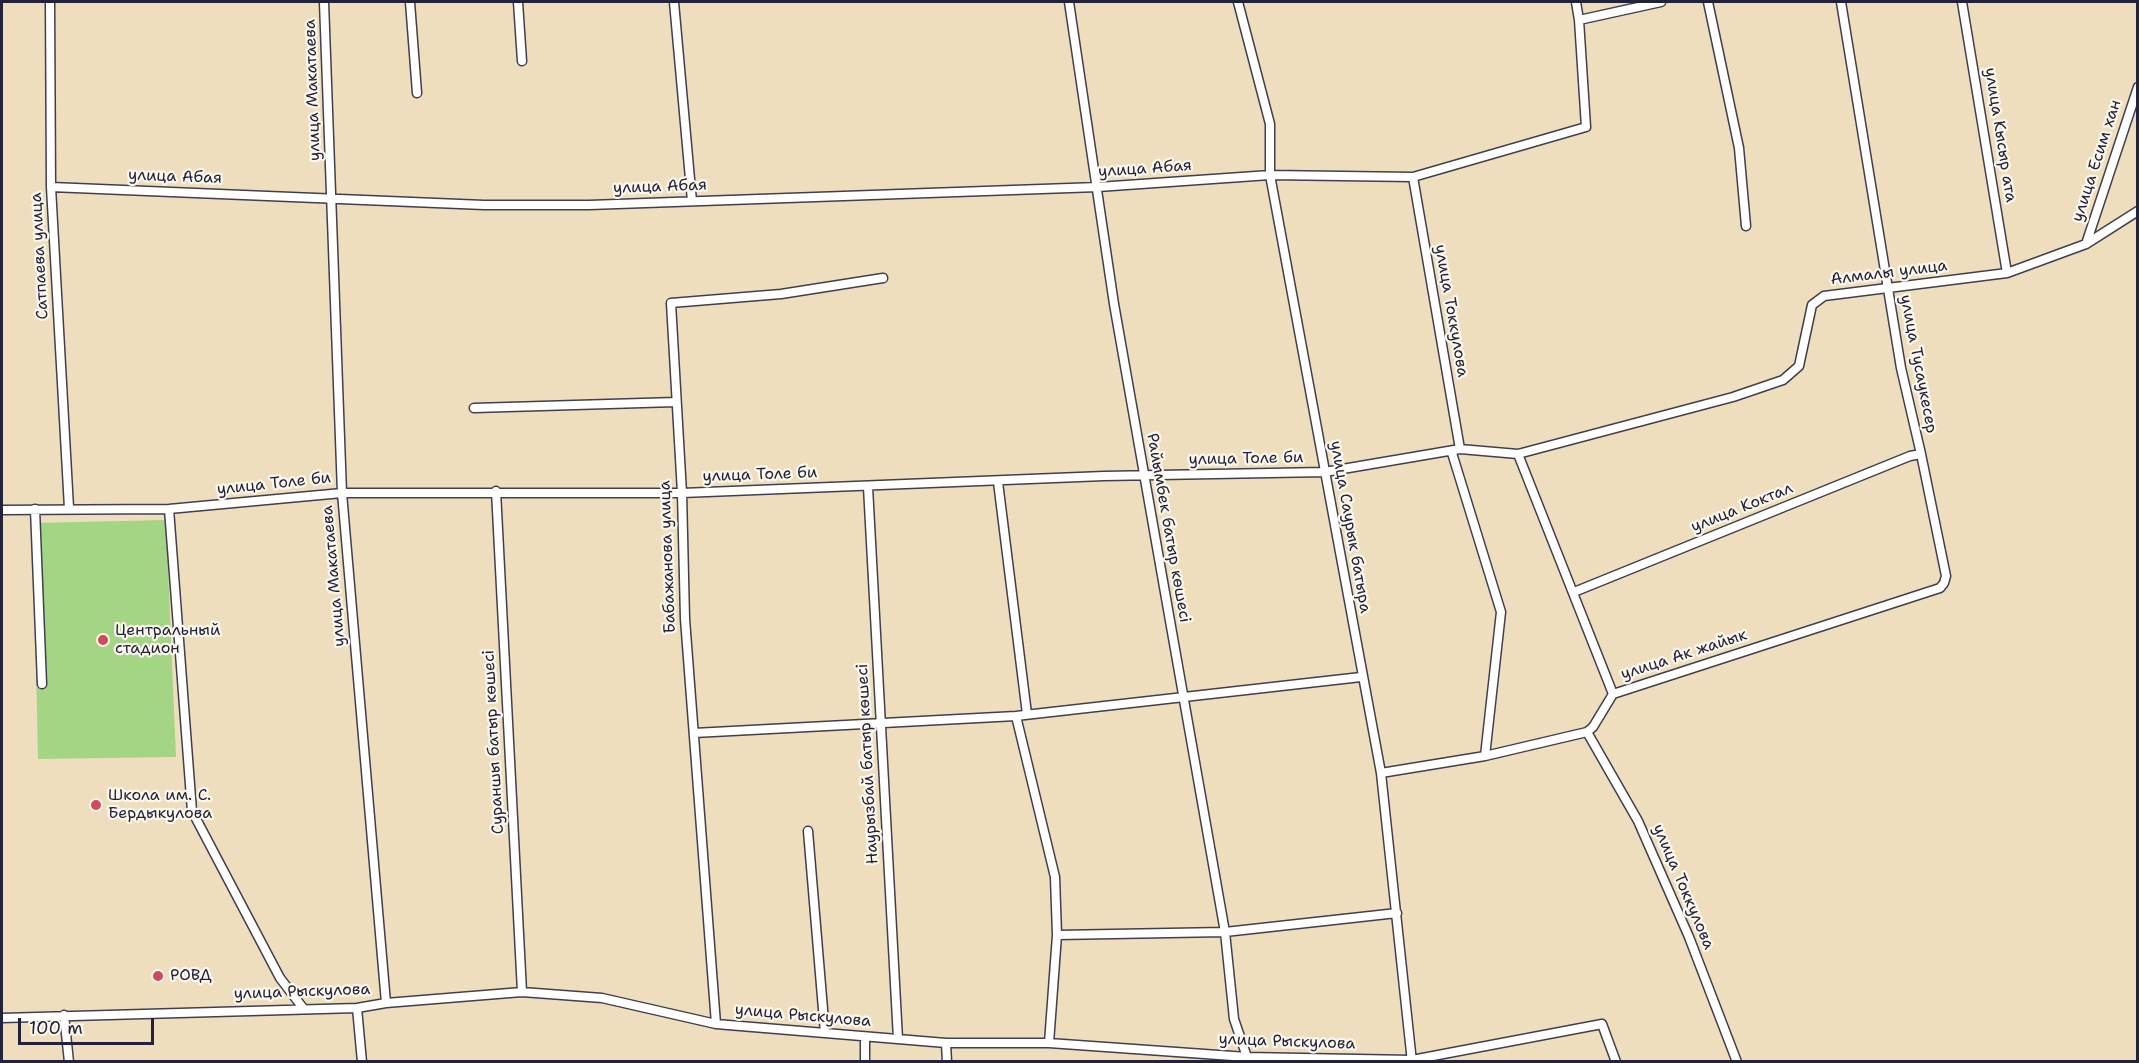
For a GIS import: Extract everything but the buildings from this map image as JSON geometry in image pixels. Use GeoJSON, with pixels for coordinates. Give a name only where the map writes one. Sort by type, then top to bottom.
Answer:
{"type":"FeatureCollection","features":[{"type":"Feature","properties":{"kind":"street","name":"Сатпаева улица"},"geometry":{"type":"LineString","coordinates":[[50,2],[51,187],[69,508]]}},
{"type":"Feature","properties":{"kind":"street","name":"улица Макатаева"},"geometry":{"type":"LineString","coordinates":[[324,2],[342,493],[386,1003]]}},
{"type":"Feature","properties":{"kind":"street"},"geometry":{"type":"LineString","coordinates":[[410,2],[417,93]]}},
{"type":"Feature","properties":{"kind":"street"},"geometry":{"type":"LineString","coordinates":[[518,2],[522,61]]}},
{"type":"Feature","properties":{"kind":"street"},"geometry":{"type":"LineString","coordinates":[[674,2],[692,201]]}},
{"type":"Feature","properties":{"kind":"street","name":"Райымбек батыр көшесі"},"geometry":{"type":"LineString","coordinates":[[1069,2],[1143,476],[1225,932],[1234,1019],[1247,1057]]}},
{"type":"Feature","properties":{"kind":"street","name":"улица Саурык батыра"},"geometry":{"type":"LineString","coordinates":[[1238,2],[1270,124],[1269,175],[1361,678],[1381,773],[1412,1061]]}},
{"type":"Feature","properties":{"kind":"street"},"geometry":{"type":"LineString","coordinates":[[1576,2],[1580,20],[1661,2]]}},
{"type":"Feature","properties":{"kind":"street"},"geometry":{"type":"LineString","coordinates":[[1708,2],[1739,148],[1746,226]]}},
{"type":"Feature","properties":{"kind":"street","name":"улица Тусаукесер"},"geometry":{"type":"LineString","coordinates":[[1840,2],[1901,368],[1946,576],[1940,588]]}},
{"type":"Feature","properties":{"kind":"street","name":"улица Кысыр ата"},"geometry":{"type":"LineString","coordinates":[[1962,2],[2007,273]]}},
{"type":"Feature","properties":{"kind":"street","name":"улица Абая"},"geometry":{"type":"LineString","coordinates":[[51,187],[484,205],[692,201],[1098,187],[1269,175],[1413,177],[1586,127],[1580,20]]}},
{"type":"Feature","properties":{"kind":"street","name":"улица Есим хан"},"geometry":{"type":"LineString","coordinates":[[2086,244],[2138,87]]}},
{"type":"Feature","properties":{"kind":"street","name":"улица Токкулова"},"geometry":{"type":"LineString","coordinates":[[1413,177],[1456,451],[1501,612],[1485,756]]}},
{"type":"Feature","properties":{"kind":"street","name":"Алмалы улица"},"geometry":{"type":"LineString","coordinates":[[1518,454],[1734,397],[1783,380],[1799,366],[1812,305],[1816,299],[1824,296],[2007,273],[2086,244],[2138,211]]}},
{"type":"Feature","properties":{"kind":"street","name":"Бабажанова улица"},"geometry":{"type":"LineString","coordinates":[[716,1024],[685,619],[682,493],[670,303],[781,294],[883,278]]}},
{"type":"Feature","properties":{"kind":"street"},"geometry":{"type":"LineString","coordinates":[[474,408],[676,402]]}},
{"type":"Feature","properties":{"kind":"street","name":"улица Толе би"},"geometry":{"type":"LineString","coordinates":[[2,510],[170,509],[342,493],[496,491],[682,493],[1143,476],[1325,472],[1456,451],[1518,454]]}},
{"type":"Feature","properties":{"kind":"street"},"geometry":{"type":"LineString","coordinates":[[1518,454],[1613,694]]}},
{"type":"Feature","properties":{"kind":"street","name":"улица Коктал"},"geometry":{"type":"LineString","coordinates":[[1574,592],[1910,456],[1921,454]]}},
{"type":"Feature","properties":{"kind":"street"},"geometry":{"type":"LineString","coordinates":[[998,482],[1028,714]]}},
{"type":"Feature","properties":{"kind":"street","name":"Наурызбай батыр көшесі"},"geometry":{"type":"LineString","coordinates":[[868,487],[898,1039]]}},
{"type":"Feature","properties":{"kind":"street","name":"Сураншы батыр көшесі"},"geometry":{"type":"LineString","coordinates":[[496,491],[522,992]]}},
{"type":"Feature","properties":{"kind":"street"},"geometry":{"type":"LineString","coordinates":[[35,509],[42,684]]}},
{"type":"Feature","properties":{"kind":"street"},"geometry":{"type":"LineString","coordinates":[[170,509],[192,812],[280,978],[303,1008]]}},
{"type":"Feature","properties":{"kind":"street","name":"улица Ак жайык"},"geometry":{"type":"LineString","coordinates":[[1587,732],[1593,727],[1613,694],[1940,588]]}},
{"type":"Feature","properties":{"kind":"street"},"geometry":{"type":"LineString","coordinates":[[694,733],[881,721],[1016,716],[1181,696],[1361,678]]}},
{"type":"Feature","properties":{"kind":"street"},"geometry":{"type":"LineString","coordinates":[[1016,716],[1054,877],[1057,934],[1049,1043]]}},
{"type":"Feature","properties":{"kind":"street"},"geometry":{"type":"LineString","coordinates":[[1381,773],[1485,756],[1587,732]]}},
{"type":"Feature","properties":{"kind":"street","name":"улица Токкулова"},"geometry":{"type":"LineString","coordinates":[[1587,732],[1638,821],[1689,937],[1737,1062]]}},
{"type":"Feature","properties":{"kind":"street"},"geometry":{"type":"LineString","coordinates":[[808,831],[825,1033]]}},
{"type":"Feature","properties":{"kind":"street"},"geometry":{"type":"LineString","coordinates":[[1057,934],[1225,932],[1397,913]]}},
{"type":"Feature","properties":{"kind":"street","name":"улица Рыскулова"},"geometry":{"type":"LineString","coordinates":[[2,1018],[357,1008],[386,1003],[522,992],[602,998],[716,1024],[946,1043],[1049,1043],[1247,1057],[1412,1061],[1602,1024],[1616,1062]]}},
{"type":"Feature","properties":{"kind":"street"},"geometry":{"type":"LineString","coordinates":[[357,1008],[362,1062]]}},
{"type":"Feature","properties":{"kind":"street"},"geometry":{"type":"LineString","coordinates":[[63,1015],[69,1062]]}},
{"type":"Feature","properties":{"kind":"street"},"geometry":{"type":"LineString","coordinates":[[865,1036],[865,1062]]}},
{"type":"Feature","properties":{"kind":"street"},"geometry":{"type":"LineString","coordinates":[[946,1043],[947,1062]]}},
{"type":"Feature","properties":{"kind":"green space","name":"Центральный стадион"},"geometry":{"type":"Polygon","coordinates":[[[166,520],[176,757],[38,759],[33,523],[166,520]]]}},
{"type":"Feature","properties":{"kind":"place","name":"Центральный стадион"},"geometry":{"type":"Point","coordinates":[103,640]}},
{"type":"Feature","properties":{"kind":"place","name":"Школа им. С. Бердыкулова"},"geometry":{"type":"Point","coordinates":[96,805]}},
{"type":"Feature","properties":{"kind":"place","name":"РОВД"},"geometry":{"type":"Point","coordinates":[158,976]}}]}
